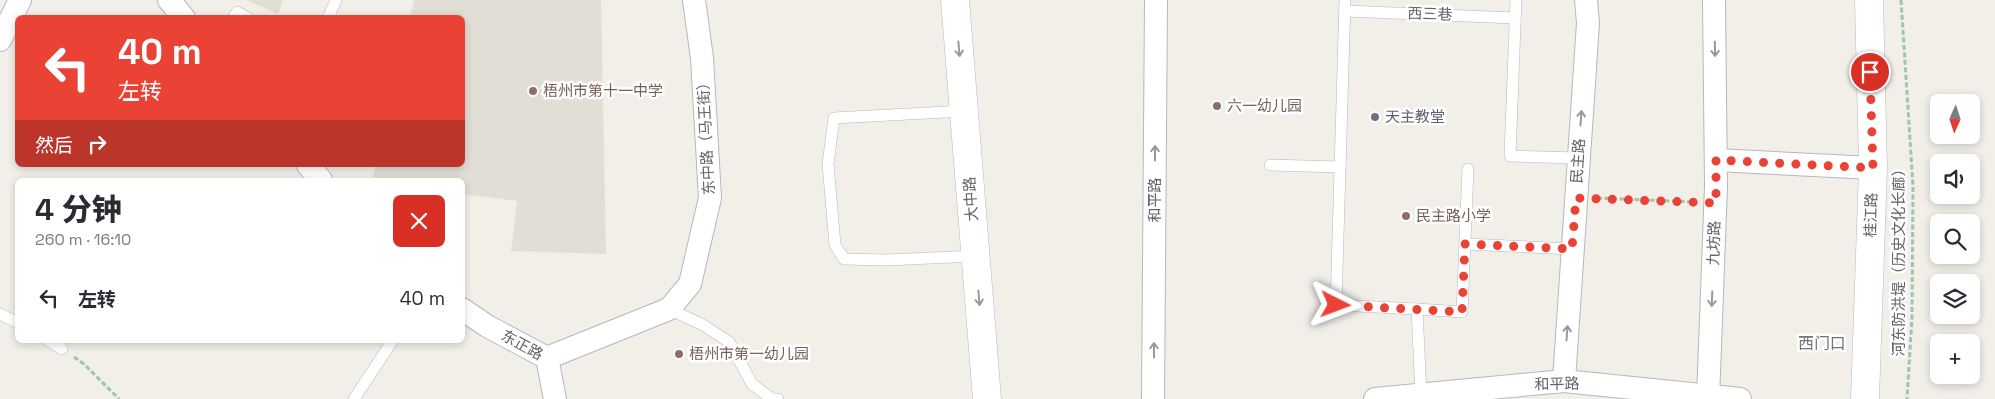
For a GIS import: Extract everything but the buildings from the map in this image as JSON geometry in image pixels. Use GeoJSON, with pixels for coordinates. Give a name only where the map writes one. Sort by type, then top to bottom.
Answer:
{"type":"FeatureCollection","features":[{"type":"Feature","properties":{"kind":"street"},"geometry":{"type":"LineString","coordinates":[[0,40],[20,0]]}},
{"type":"Feature","properties":{"kind":"street"},"geometry":{"type":"LineString","coordinates":[[169,0],[182,15]]}},
{"type":"Feature","properties":{"kind":"street","name":"东中路（马王街）"},"geometry":{"type":"LineString","coordinates":[[547,358],[669,309],[690,284],[710,198],[702,58],[694,0]]}},
{"type":"Feature","properties":{"kind":"street","name":"大中路"},"geometry":{"type":"LineString","coordinates":[[955,0],[986,399]]}},
{"type":"Feature","properties":{"kind":"street","name":"和平路"},"geometry":{"type":"LineString","coordinates":[[1154,399],[1156,0]]}},
{"type":"Feature","properties":{"kind":"street","name":"民主路"},"geometry":{"type":"LineString","coordinates":[[1564,381],[1588,24],[1586,0]]}},
{"type":"Feature","properties":{"kind":"street","name":"九坊路"},"geometry":{"type":"LineString","coordinates":[[1708,398],[1716,203],[1714,0]]}},
{"type":"Feature","properties":{"kind":"street","name":"桂江路"},"geometry":{"type":"LineString","coordinates":[[1865,399],[1873,168],[1869,0]]}},
{"type":"Feature","properties":{"kind":"street"},"geometry":{"type":"LineString","coordinates":[[1716,160],[1873,168]]}},
{"type":"Feature","properties":{"kind":"street"},"geometry":{"type":"LineString","coordinates":[[310,167],[319,178]]}},
{"type":"Feature","properties":{"kind":"street","name":"东正路"},"geometry":{"type":"LineString","coordinates":[[465,311],[487,326],[547,358],[555,399]]}},
{"type":"Feature","properties":{"kind":"street","name":"和平路"},"geometry":{"type":"LineString","coordinates":[[1375,399],[1564,381],[1619,393],[1740,399]]}},
{"type":"Feature","properties":{"kind":"lane"},"geometry":{"type":"LineString","coordinates":[[329,15],[336,0]]}},
{"type":"Feature","properties":{"kind":"lane"},"geometry":{"type":"LineString","coordinates":[[1516,0],[1510,156],[1578,158]]}},
{"type":"Feature","properties":{"kind":"lane"},"geometry":{"type":"LineString","coordinates":[[1345,6],[1336,305],[1462,312],[1468,170]]}},
{"type":"Feature","properties":{"kind":"lane","name":"西三巷"},"geometry":{"type":"LineString","coordinates":[[1345,6],[1515,18]]}},
{"type":"Feature","properties":{"kind":"lane"},"geometry":{"type":"LineString","coordinates":[[964,111],[834,118],[828,164],[835,245],[844,259],[886,260],[975,256]]}},
{"type":"Feature","properties":{"kind":"lane"},"geometry":{"type":"LineString","coordinates":[[1270,165],[1340,167]]}},
{"type":"Feature","properties":{"kind":"lane"},"geometry":{"type":"LineString","coordinates":[[1465,244],[1572,249]]}},
{"type":"Feature","properties":{"kind":"lane"},"geometry":{"type":"LineString","coordinates":[[669,309],[703,325],[729,342],[752,384],[772,399],[778,399]]}},
{"type":"Feature","properties":{"kind":"lane"},"geometry":{"type":"LineString","coordinates":[[1417,309],[1421,395]]}},
{"type":"Feature","properties":{"kind":"lane"},"geometry":{"type":"LineString","coordinates":[[0,314],[15,322]]}},
{"type":"Feature","properties":{"kind":"lane"},"geometry":{"type":"LineString","coordinates":[[53,343],[62,349]]}},
{"type":"Feature","properties":{"kind":"lane"},"geometry":{"type":"LineString","coordinates":[[354,399],[391,343]]}},
{"type":"Feature","properties":{"kind":"path","name":"河东防洪堤（历史文化长廊）"},"geometry":{"type":"LineString","coordinates":[[1901,0],[1913,186],[1912,308],[1907,399]]}},
{"type":"Feature","properties":{"kind":"path"},"geometry":{"type":"LineString","coordinates":[[1576,198],[1716,203]]}},
{"type":"Feature","properties":{"kind":"path"},"geometry":{"type":"LineString","coordinates":[[62,349],[84,364],[119,399]]}},
{"type":"Feature","properties":{"kind":"shaded area"},"geometry":{"type":"Polygon","coordinates":[[[247,0],[283,0],[278,14],[247,0]]]}},
{"type":"Feature","properties":{"kind":"shaded area","name":"梧州市第十一中学"},"geometry":{"type":"Polygon","coordinates":[[[414,0],[601,0],[606,254],[511,251],[517,201],[465,194],[465,178],[373,178],[375,167],[465,167],[465,15],[410,15],[414,0]]]}},
{"type":"Feature","properties":{"kind":"place","name":"梧州市第十一中学"},"geometry":{"type":"Point","coordinates":[533,91]}},
{"type":"Feature","properties":{"kind":"place","name":"六一幼儿园"},"geometry":{"type":"Point","coordinates":[1217,106]}},
{"type":"Feature","properties":{"kind":"place","name":"天主教堂"},"geometry":{"type":"Point","coordinates":[1375,117]}},
{"type":"Feature","properties":{"kind":"place","name":"民主路小学"},"geometry":{"type":"Point","coordinates":[1406,216]}},
{"type":"Feature","properties":{"kind":"place","name":"梧州市第一幼儿园"},"geometry":{"type":"Point","coordinates":[679,354]}},
{"type":"Feature","properties":{"kind":"district","name":"西门口"},"geometry":{"type":"Point","coordinates":[1822,343]}},
{"type":"Feature","properties":{"kind":"route"},"geometry":{"type":"LineString","coordinates":[[1336,305],[1462,312],[1465,244],[1572,249],[1576,198],[1716,203],[1716,160],[1873,168],[1870,72]]}}]}
